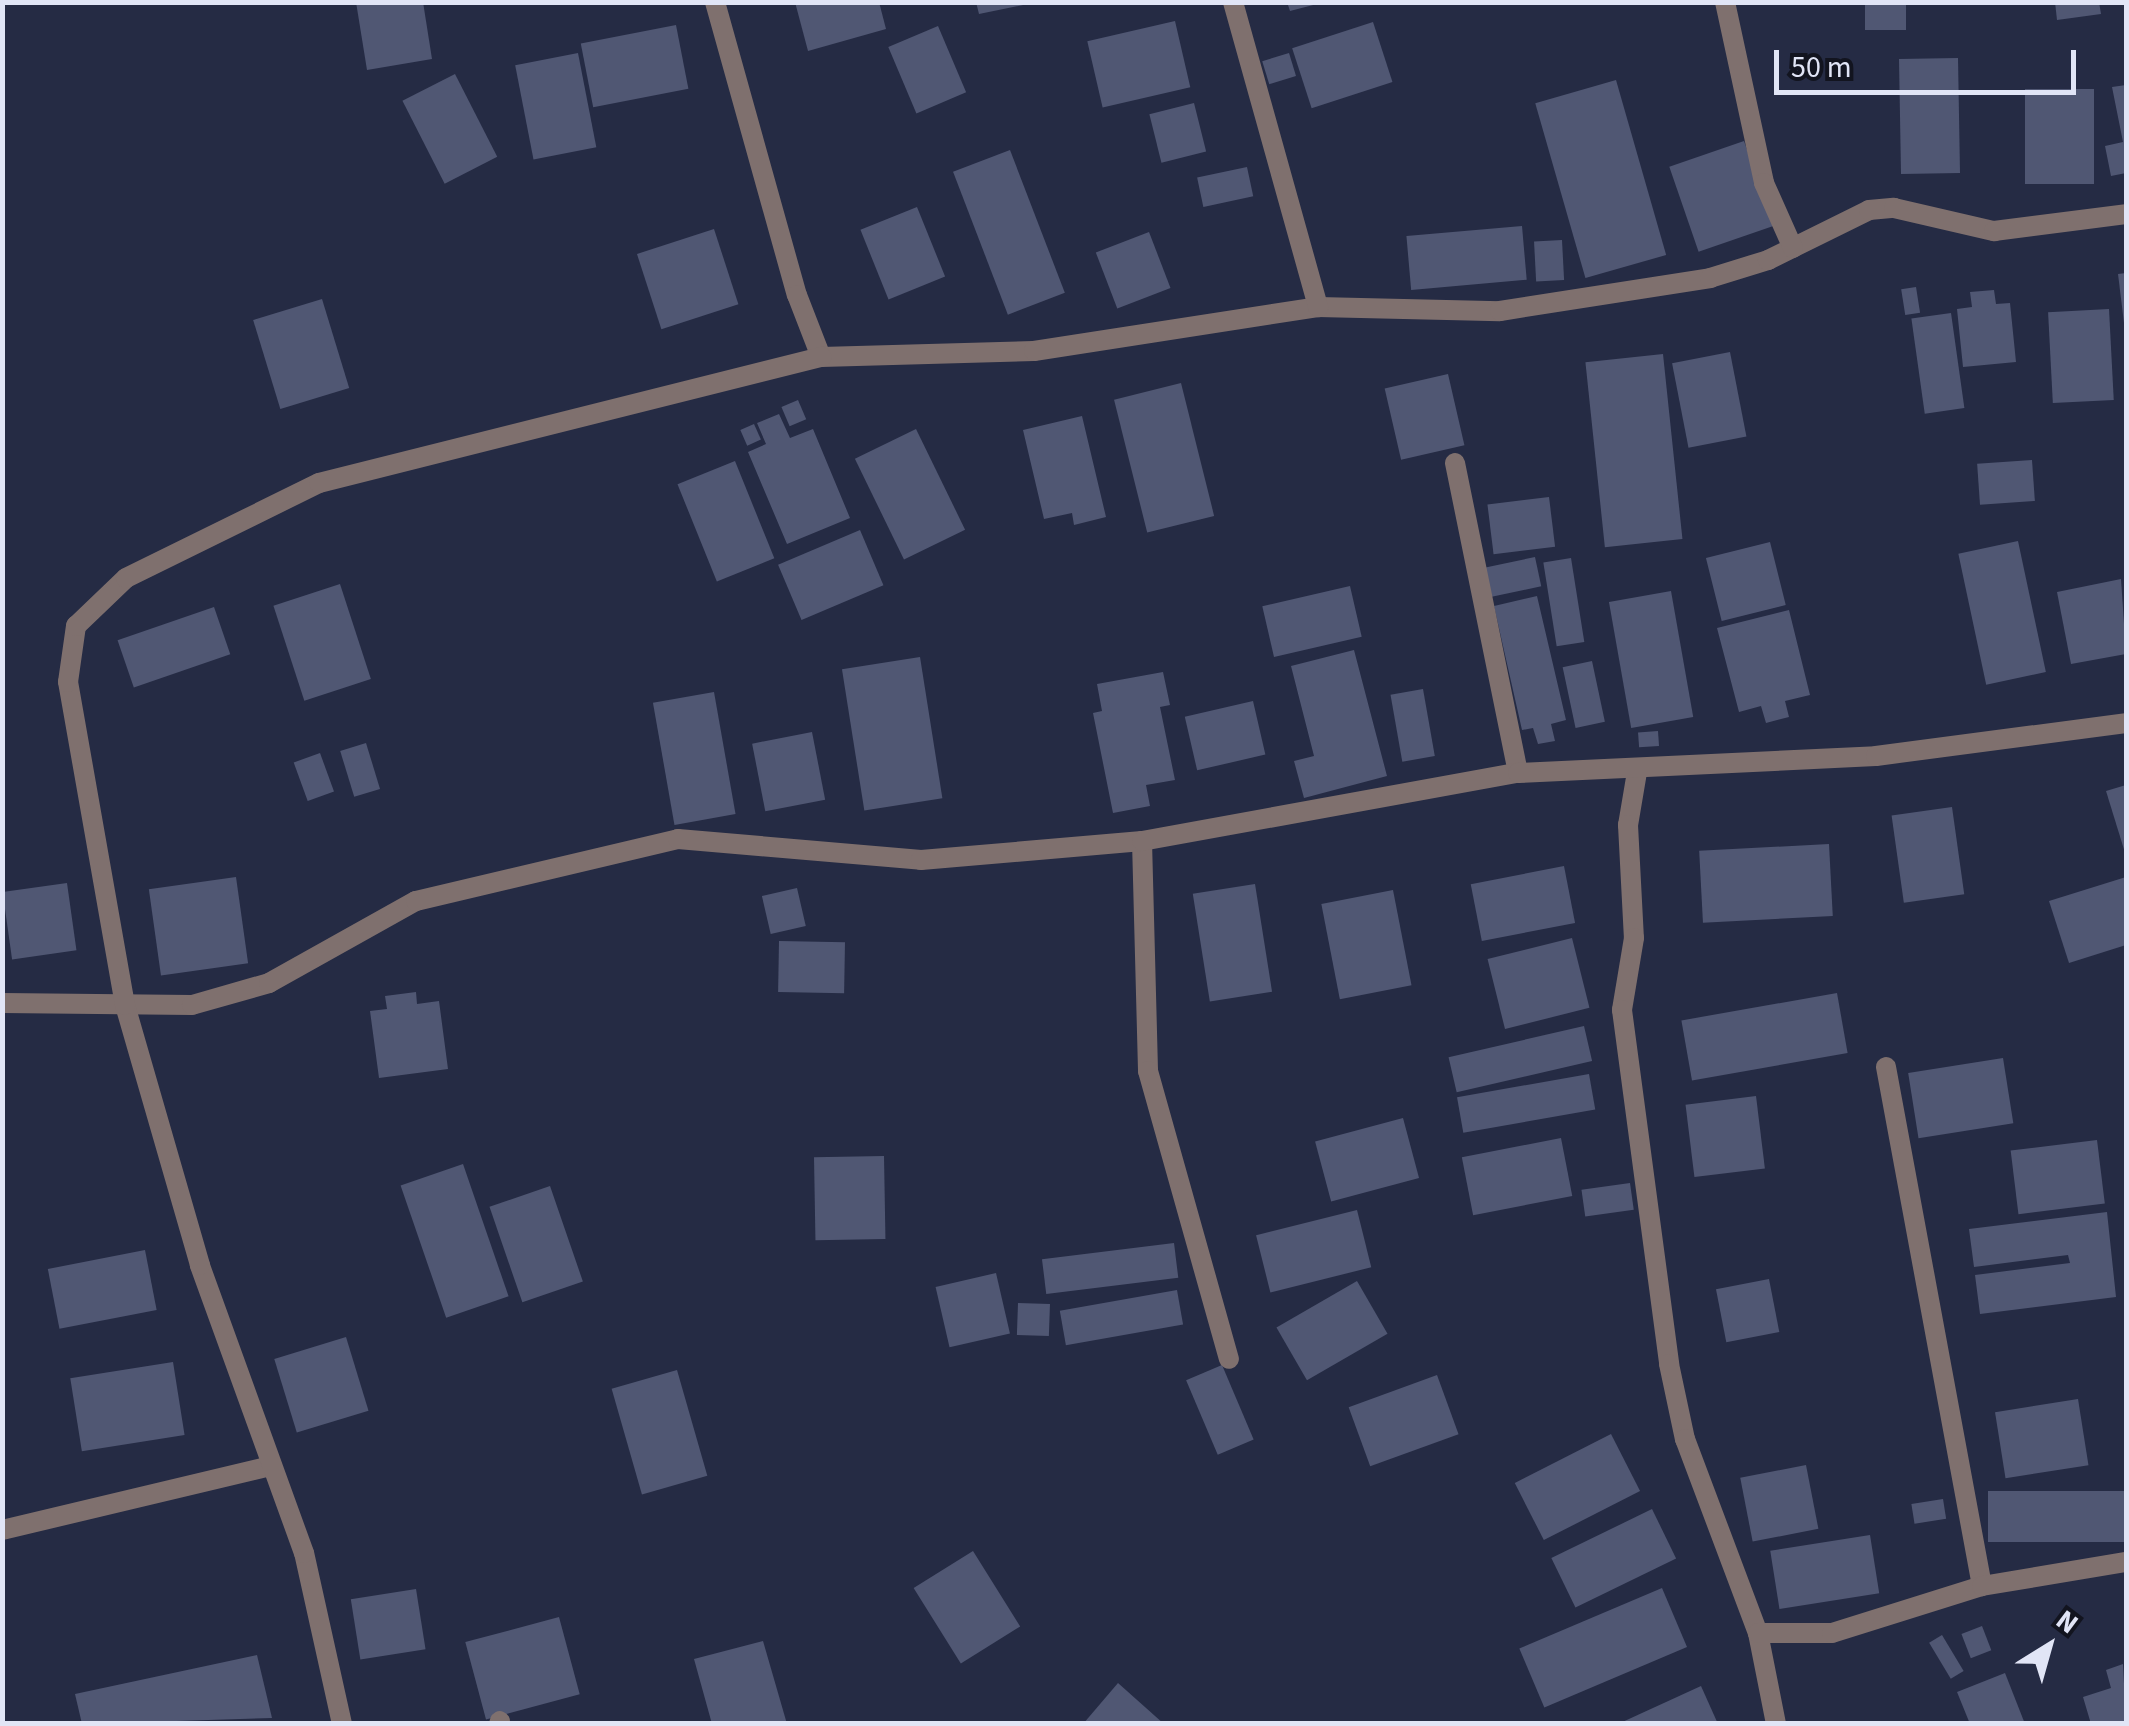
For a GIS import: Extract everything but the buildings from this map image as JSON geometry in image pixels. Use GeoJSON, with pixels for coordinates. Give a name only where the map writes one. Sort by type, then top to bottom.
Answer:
{"type":"FeatureCollection","features":[{"type":"Feature","properties":{"kind":"street"},"geometry":{"type":"LineString","coordinates":[[715,2],[797,295],[820,356]]}},
{"type":"Feature","properties":{"kind":"street"},"geometry":{"type":"LineString","coordinates":[[1233,2],[1318,307]]}},
{"type":"Feature","properties":{"kind":"street"},"geometry":{"type":"LineString","coordinates":[[1724,2],[1764,183],[1793,248]]}},
{"type":"Feature","properties":{"kind":"street"},"geometry":{"type":"LineString","coordinates":[[342,1724],[304,1553],[200,1265],[125,1004],[68,682],[76,626],[126,578],[319,483],[820,356],[1034,351],[1318,307],[1500,311],[1710,278],[1793,248],[1882,209],[1994,231],[2126,214]]}},
{"type":"Feature","properties":{"kind":"street"},"geometry":{"type":"LineString","coordinates":[[1455,463],[1518,773]]}},
{"type":"Feature","properties":{"kind":"street"},"geometry":{"type":"LineString","coordinates":[[2,1003],[192,1005],[268,984],[416,902],[678,839],[921,860],[1142,841],[1518,773],[1636,772],[1876,756],[2126,722]]}},
{"type":"Feature","properties":{"kind":"street"},"geometry":{"type":"LineString","coordinates":[[1636,772],[1628,825],[1634,938],[1622,1010],[1669,1364],[1684,1439],[1758,1633],[1776,1724]]}},
{"type":"Feature","properties":{"kind":"street"},"geometry":{"type":"LineString","coordinates":[[1142,841],[1148,1071],[1229,1359]]}},
{"type":"Feature","properties":{"kind":"street"},"geometry":{"type":"LineString","coordinates":[[1886,1067],[1982,1586]]}},
{"type":"Feature","properties":{"kind":"street"},"geometry":{"type":"LineString","coordinates":[[2,1530],[270,1466]]}},
{"type":"Feature","properties":{"kind":"street"},"geometry":{"type":"LineString","coordinates":[[1758,1633],[1832,1633],[1982,1586],[2126,1562]]}}]}
